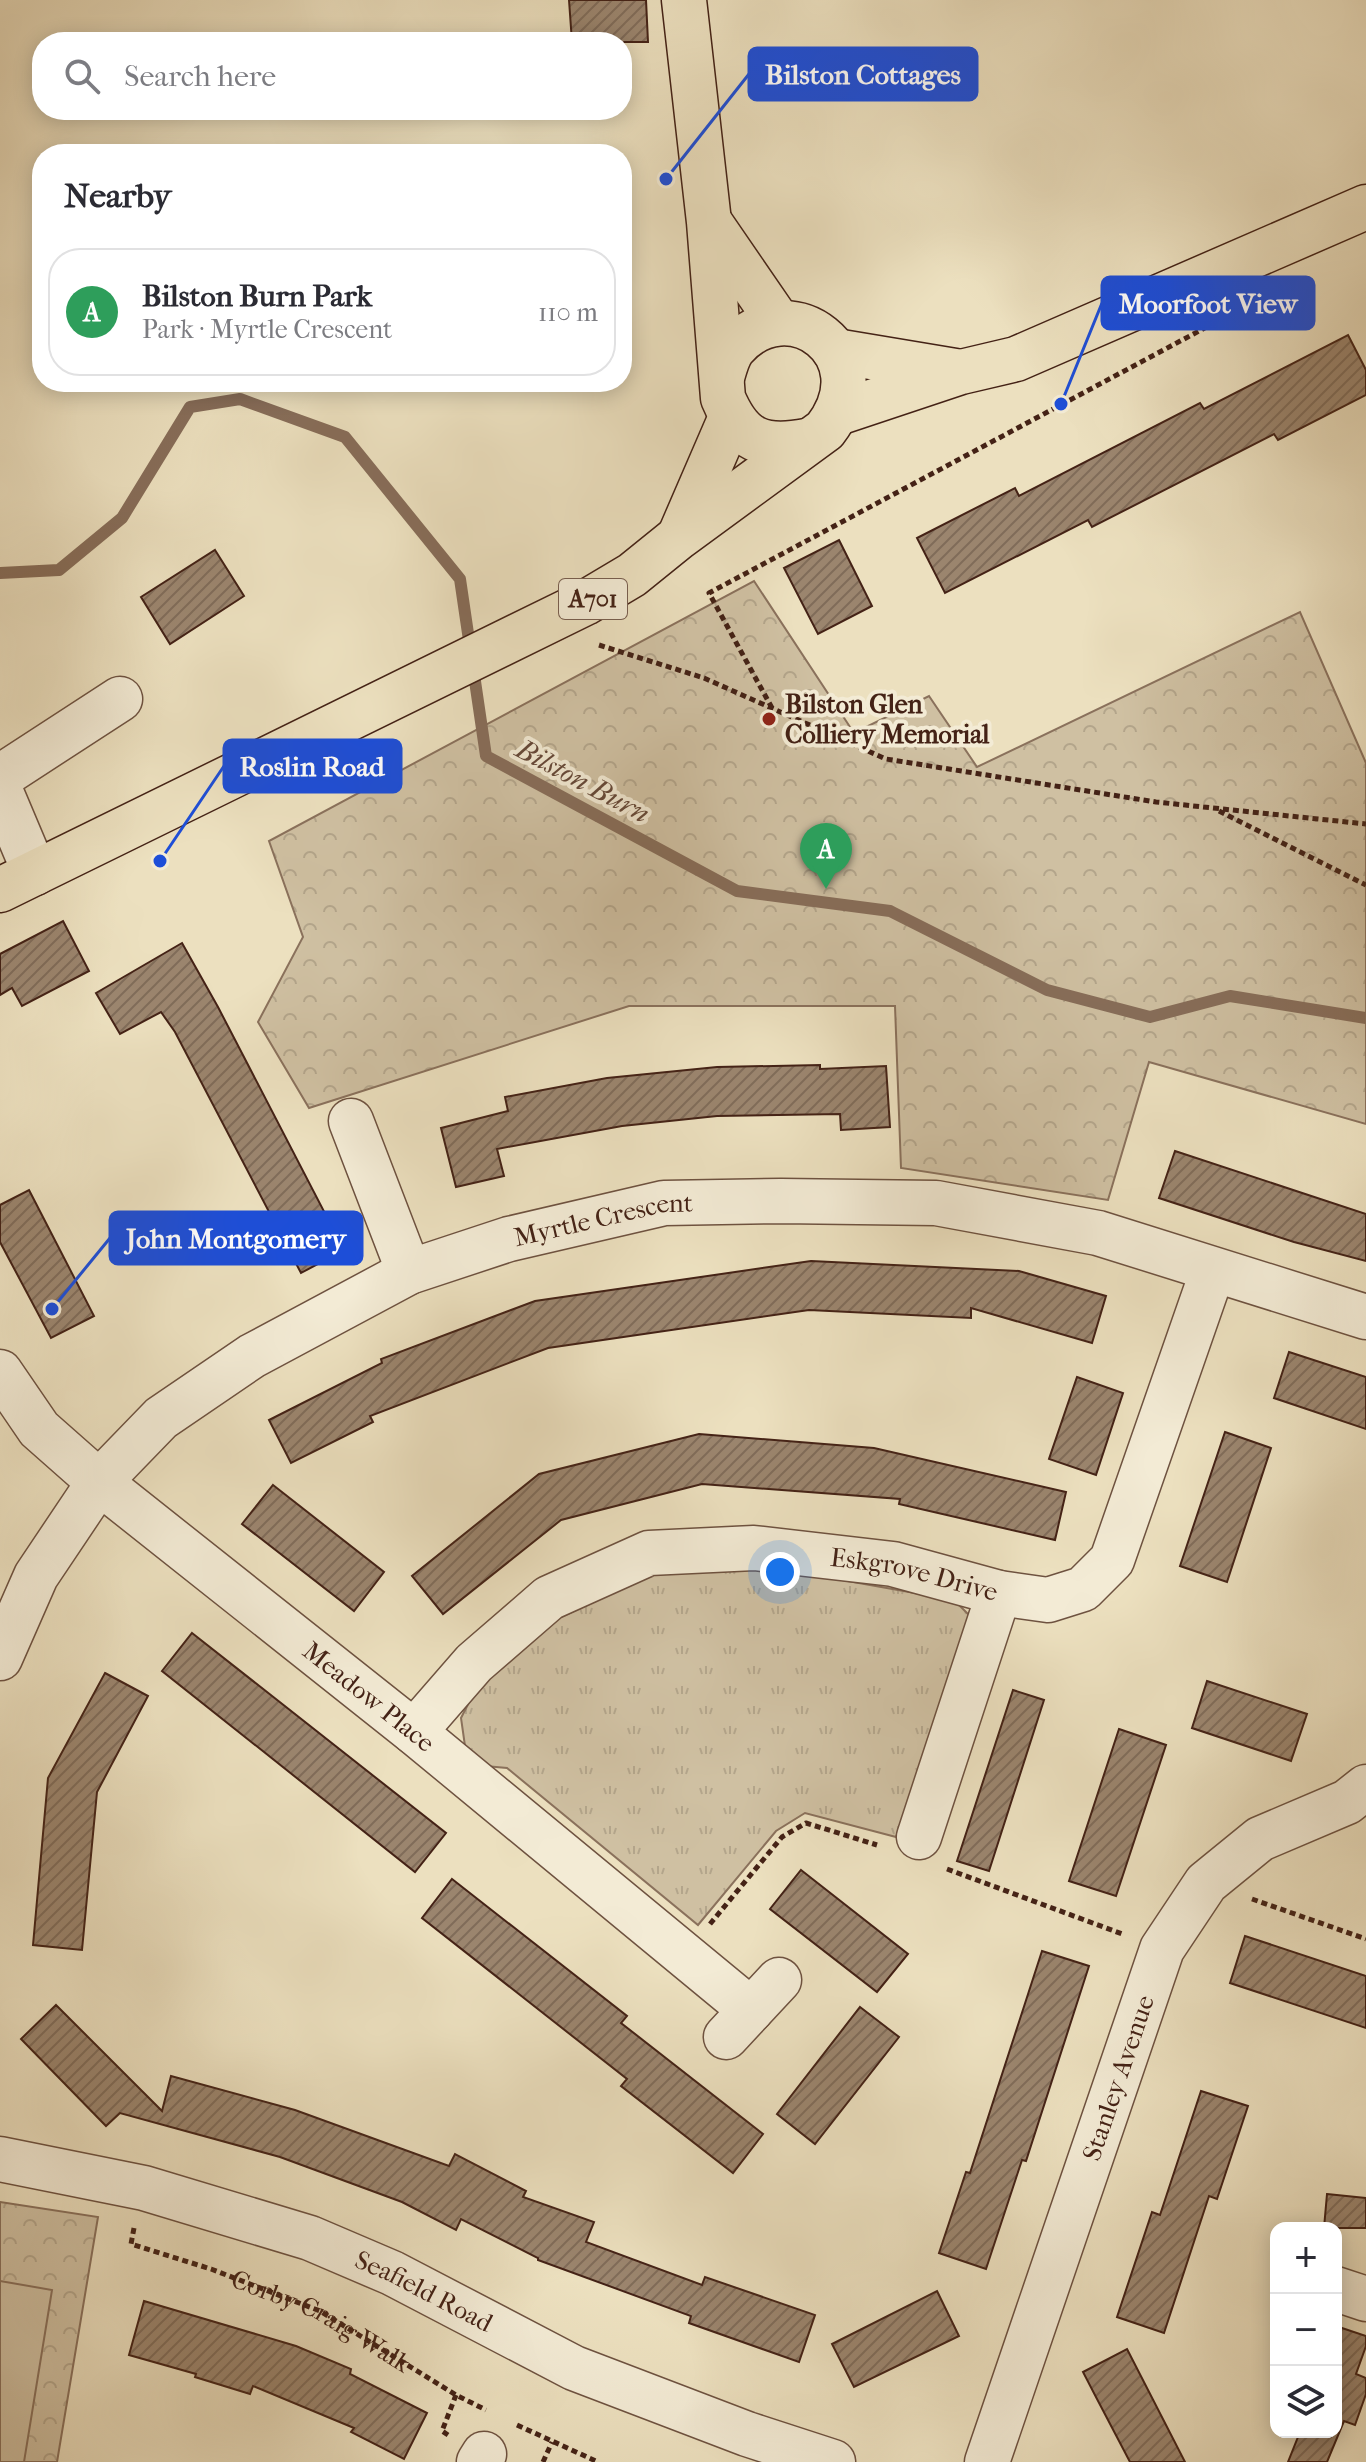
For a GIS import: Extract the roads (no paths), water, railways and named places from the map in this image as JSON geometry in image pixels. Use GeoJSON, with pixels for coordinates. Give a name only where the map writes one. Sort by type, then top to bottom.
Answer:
{"type":"FeatureCollection","features":[{"type":"Feature","properties":{"kind":"main road"},"geometry":{"type":"LineString","coordinates":[[684,0],[727,397],[751,438],[779,446],[807,441],[825,430],[838,413],[845,392],[843,370],[835,351],[820,335],[800,325],[779,323],[752,331],[731,350],[727,397]]}},
{"type":"Feature","properties":{"kind":"main road"},"geometry":{"type":"LineString","coordinates":[[838,413],[961,372],[1016,359],[1366,207]]}},
{"type":"Feature","properties":{"kind":"main road"},"geometry":{"type":"LineString","coordinates":[[709,222],[779,323]]}},
{"type":"Feature","properties":{"kind":"main road"},"geometry":{"type":"LineString","coordinates":[[835,351],[961,372]]}},
{"type":"Feature","properties":{"kind":"main road","name":"A701"},"geometry":{"type":"LineString","coordinates":[[679,537],[727,397]]}},
{"type":"Feature","properties":{"kind":"main road","name":"A701"},"geometry":{"type":"LineString","coordinates":[[18,882],[585,603],[620,582],[807,441]]}},
{"type":"Feature","properties":{"kind":"street"},"geometry":{"type":"LineString","coordinates":[[0,777],[120,699]]}},
{"type":"Feature","properties":{"kind":"street"},"geometry":{"type":"LineString","coordinates":[[0,790],[18,882]]}},
{"type":"Feature","properties":{"kind":"street"},"geometry":{"type":"LineString","coordinates":[[351,1121],[409,1272]]}},
{"type":"Feature","properties":{"kind":"street","name":"Myrtle Crescent"},"geometry":{"type":"LineString","coordinates":[[0,1658],[36,1576],[99,1482],[161,1418],[239,1365],[409,1272],[509,1239],[664,1203],[936,1203],[1098,1233],[1366,1317]]}},
{"type":"Feature","properties":{"kind":"street","name":"Eskgrove Drive"},"geometry":{"type":"LineString","coordinates":[[414,1732],[474,1663],[549,1598],[649,1553],[754,1548],[893,1564],[999,1593],[1048,1600],[1083,1589],[1112,1560],[1213,1270]]}},
{"type":"Feature","properties":{"kind":"street","name":"Meadow Place"},"geometry":{"type":"LineString","coordinates":[[0,1372],[39,1429],[99,1482],[414,1732],[752,2009]]}},
{"type":"Feature","properties":{"kind":"street"},"geometry":{"type":"LineString","coordinates":[[916,1851],[999,1593]]}},
{"type":"Feature","properties":{"kind":"street","name":"Stanley Avenue"},"geometry":{"type":"LineString","coordinates":[[987,2462],[1162,1949],[1206,1883],[1260,1839],[1347,1802],[1366,1787]]}},
{"type":"Feature","properties":{"kind":"street","name":"Seafield Road"},"geometry":{"type":"LineString","coordinates":[[0,2159],[144,2188],[310,2238],[392,2273],[574,2368],[747,2434],[833,2462]]}},
{"type":"Feature","properties":{"kind":"street"},"geometry":{"type":"LineString","coordinates":[[1342,2291],[1366,2299]]}},
{"type":"Feature","properties":{"kind":"waterway","name":"Bilston Burn"},"geometry":{"type":"LineString","coordinates":[[0,573],[59,570],[122,518],[190,407],[240,399],[345,437],[460,579],[486,756],[737,891],[890,911],[1047,990],[1150,1017],[1230,996],[1366,1018]]}},
{"type":"Feature","properties":{"kind":"place","name":"Bilston Cottages"},"geometry":{"type":"Point","coordinates":[666,179]}},
{"type":"Feature","properties":{"kind":"place","name":"Moorfoot View"},"geometry":{"type":"Point","coordinates":[1061,404]}},
{"type":"Feature","properties":{"kind":"place","name":"Bilston Glen Colliery Memorial"},"geometry":{"type":"Point","coordinates":[769,719]}},
{"type":"Feature","properties":{"kind":"place","name":"Roslin Road"},"geometry":{"type":"Point","coordinates":[160,861]}},
{"type":"Feature","properties":{"kind":"place","name":"Bilston Burn Park"},"geometry":{"type":"Point","coordinates":[826,889]}},
{"type":"Feature","properties":{"kind":"place","name":"John Montgomery"},"geometry":{"type":"Point","coordinates":[52,1309]}}]}
